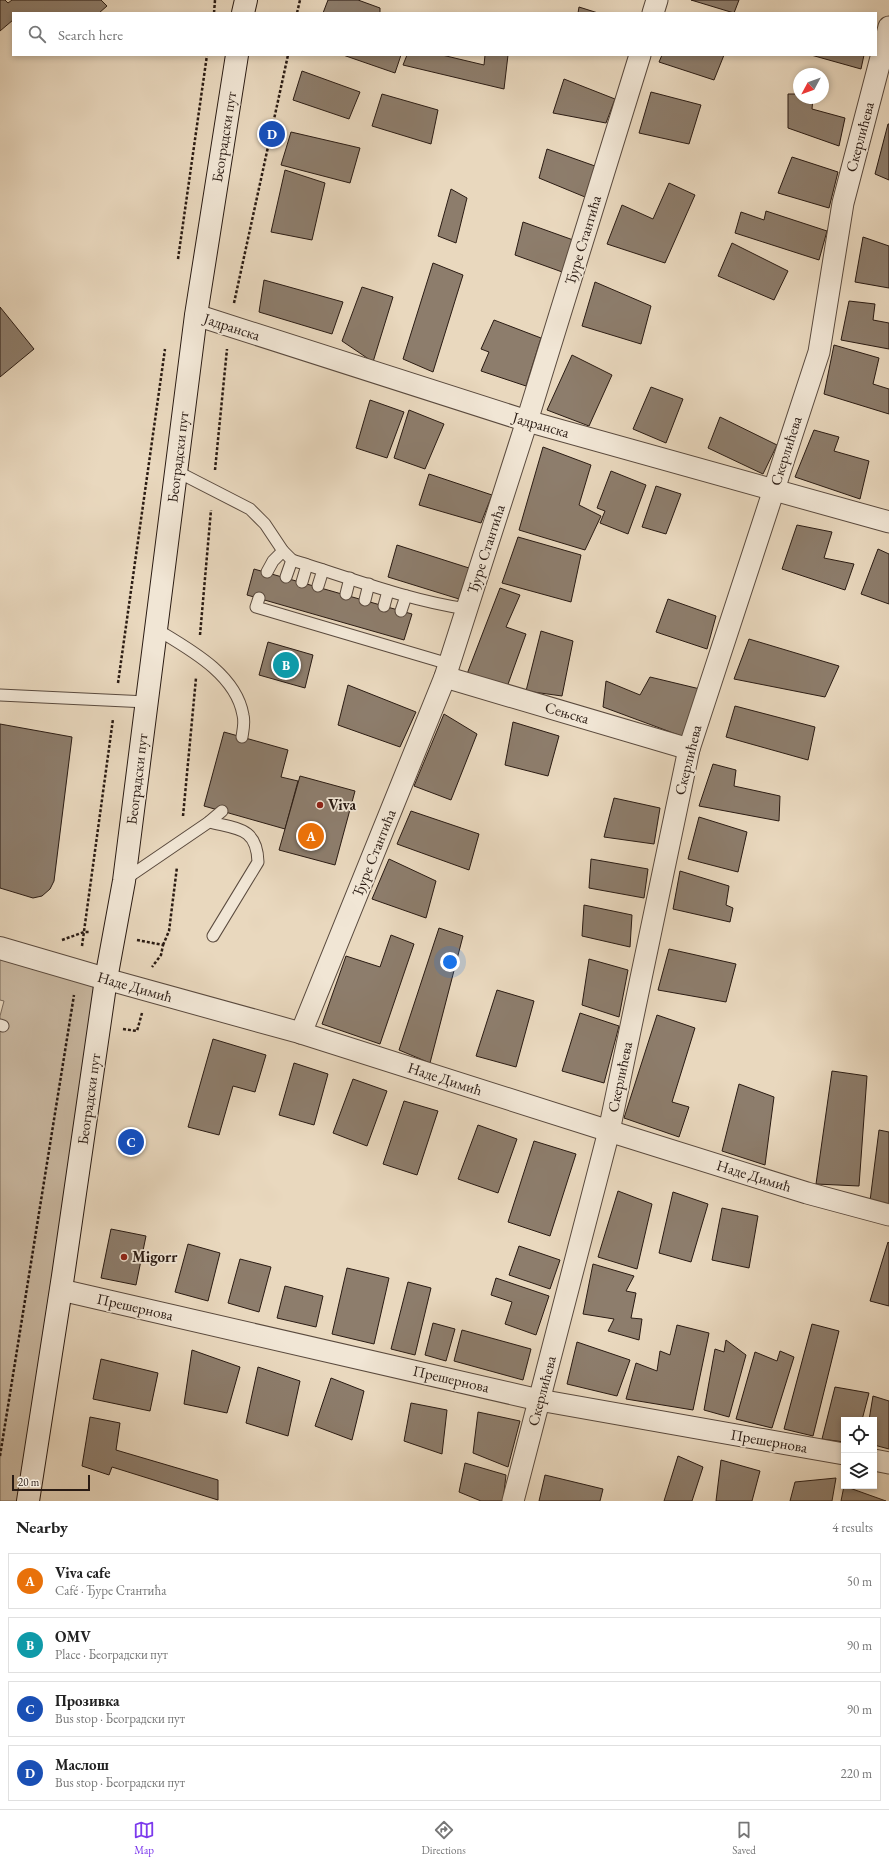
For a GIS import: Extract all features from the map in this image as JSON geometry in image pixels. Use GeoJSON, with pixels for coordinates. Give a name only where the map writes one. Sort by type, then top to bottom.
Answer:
{"type":"FeatureCollection","features":[{"type":"Feature","properties":{"kind":"main road"},"geometry":{"type":"LineString","coordinates":[[244,12],[246,0]]}},
{"type":"Feature","properties":{"kind":"main road","name":"Београдски пут"},"geometry":{"type":"LineString","coordinates":[[28,1501],[61,1290],[106,979],[124,881],[196,315],[237,56]]}},
{"type":"Feature","properties":{"kind":"main road","name":"Наде Димић"},"geometry":{"type":"LineString","coordinates":[[0,948],[106,979]]}},
{"type":"Feature","properties":{"kind":"street"},"geometry":{"type":"LineString","coordinates":[[653,12],[657,0]]}},
{"type":"Feature","properties":{"kind":"street","name":"Скерлићева"},"geometry":{"type":"LineString","coordinates":[[513,1501],[609,1131],[689,749],[819,352],[843,203],[889,27]]}},
{"type":"Feature","properties":{"kind":"street","name":"Ђуре Стантића"},"geometry":{"type":"LineString","coordinates":[[301,1033],[447,670],[527,421],[640,56]]}},
{"type":"Feature","properties":{"kind":"street","name":"Јадранска"},"geometry":{"type":"LineString","coordinates":[[196,315],[527,421],[773,491],[889,522]]}},
{"type":"Feature","properties":{"kind":"street","name":"Сењска"},"geometry":{"type":"LineString","coordinates":[[447,670],[689,749]]}},
{"type":"Feature","properties":{"kind":"street","name":"Наде Димић"},"geometry":{"type":"LineString","coordinates":[[106,979],[301,1033],[609,1131],[807,1192],[889,1215]]}},
{"type":"Feature","properties":{"kind":"street","name":"Прешернова"},"geometry":{"type":"LineString","coordinates":[[61,1290],[540,1400],[841,1453]]}},
{"type":"Feature","properties":{"kind":"street"},"geometry":{"type":"LineString","coordinates":[[877,1461],[889,1463]]}},
{"type":"Feature","properties":{"kind":"lane"},"geometry":{"type":"LineString","coordinates":[[176,472],[250,509],[265,524],[283,551],[292,560],[388,591],[438,605],[467,609]]}},
{"type":"Feature","properties":{"kind":"lane"},"geometry":{"type":"LineString","coordinates":[[267,572],[273,561],[283,551]]}},
{"type":"Feature","properties":{"kind":"lane"},"geometry":{"type":"LineString","coordinates":[[286,577],[292,560]]}},
{"type":"Feature","properties":{"kind":"lane"},"geometry":{"type":"LineString","coordinates":[[302,582],[307,565]]}},
{"type":"Feature","properties":{"kind":"lane"},"geometry":{"type":"LineString","coordinates":[[318,586],[323,570]]}},
{"type":"Feature","properties":{"kind":"lane"},"geometry":{"type":"LineString","coordinates":[[346,594],[350,578]]}},
{"type":"Feature","properties":{"kind":"lane"},"geometry":{"type":"LineString","coordinates":[[365,600],[369,584]]}},
{"type":"Feature","properties":{"kind":"lane"},"geometry":{"type":"LineString","coordinates":[[384,606],[388,591]]}},
{"type":"Feature","properties":{"kind":"lane"},"geometry":{"type":"LineString","coordinates":[[401,611],[406,596]]}},
{"type":"Feature","properties":{"kind":"lane"},"geometry":{"type":"LineString","coordinates":[[259,598],[256,607],[277,608],[293,612],[392,642],[447,670]]}},
{"type":"Feature","properties":{"kind":"lane"},"geometry":{"type":"LineString","coordinates":[[156,630],[184,646],[210,666],[227,682],[239,701],[244,716],[242,737]]}},
{"type":"Feature","properties":{"kind":"lane"},"geometry":{"type":"LineString","coordinates":[[0,696],[147,702]]}},
{"type":"Feature","properties":{"kind":"lane"},"geometry":{"type":"LineString","coordinates":[[124,881],[222,812]]}},
{"type":"Feature","properties":{"kind":"lane"},"geometry":{"type":"LineString","coordinates":[[209,822],[245,831],[252,838],[258,848],[258,862],[213,936]]}},
{"type":"Feature","properties":{"kind":"path"},"geometry":{"type":"LineString","coordinates":[[214,12],[215,0]]}},
{"type":"Feature","properties":{"kind":"path"},"geometry":{"type":"LineString","coordinates":[[297,12],[300,0]]}},
{"type":"Feature","properties":{"kind":"path"},"geometry":{"type":"LineString","coordinates":[[0,1456],[78,970]]}},
{"type":"Feature","properties":{"kind":"shaded area"},"geometry":{"type":"Polygon","coordinates":[[[0,948],[106,979],[28,1501],[0,1501],[0,1016],[4,1001],[0,1000],[0,948]]]}},
{"type":"Feature","properties":{"kind":"building"},"geometry":{"type":"Polygon","coordinates":[[[0,0],[5,0],[8,3],[12,0],[101,0],[107,6],[100,12],[12,12],[12,21],[0,31],[0,0]]]}},
{"type":"Feature","properties":{"kind":"building"},"geometry":{"type":"Polygon","coordinates":[[[328,0],[358,0],[380,8],[380,12],[323,12],[328,0]]]}},
{"type":"Feature","properties":{"kind":"building"},"geometry":{"type":"Polygon","coordinates":[[[691,0],[739,0],[734,12],[691,0]]]}},
{"type":"Feature","properties":{"kind":"building"},"geometry":{"type":"Polygon","coordinates":[[[579,7],[595,12],[578,12],[579,7]]]}},
{"type":"Feature","properties":{"kind":"building"},"geometry":{"type":"Polygon","coordinates":[[[346,56],[401,56],[395,73],[346,56]]]}},
{"type":"Feature","properties":{"kind":"building"},"geometry":{"type":"Polygon","coordinates":[[[407,56],[446,56],[484,65],[485,56],[508,56],[504,89],[403,65],[407,56]]]}},
{"type":"Feature","properties":{"kind":"building"},"geometry":{"type":"Polygon","coordinates":[[[662,56],[724,56],[714,80],[659,62],[662,56]]]}},
{"type":"Feature","properties":{"kind":"building"},"geometry":{"type":"Polygon","coordinates":[[[815,56],[864,56],[861,69],[815,56]]]}},
{"type":"Feature","properties":{"kind":"building"},"geometry":{"type":"Polygon","coordinates":[[[302,71],[360,92],[349,119],[293,100],[302,71]]]}},
{"type":"Feature","properties":{"kind":"building"},"geometry":{"type":"Polygon","coordinates":[[[564,79],[615,99],[606,123],[553,113],[564,79]]]}},
{"type":"Feature","properties":{"kind":"building"},"geometry":{"type":"Polygon","coordinates":[[[651,92],[701,105],[689,144],[639,133],[651,92]]]}},
{"type":"Feature","properties":{"kind":"building"},"geometry":{"type":"Polygon","coordinates":[[[382,94],[438,110],[431,144],[372,126],[382,94]]]}},
{"type":"Feature","properties":{"kind":"building"},"geometry":{"type":"Polygon","coordinates":[[[788,94],[793,94],[793,104],[812,104],[812,109],[845,118],[839,146],[788,128],[788,94]]]}},
{"type":"Feature","properties":{"kind":"building"},"geometry":{"type":"Polygon","coordinates":[[[889,124],[889,180],[875,174],[889,124]]]}},
{"type":"Feature","properties":{"kind":"building"},"geometry":{"type":"Polygon","coordinates":[[[291,132],[360,148],[350,183],[281,165],[291,132]]]}},
{"type":"Feature","properties":{"kind":"building"},"geometry":{"type":"Polygon","coordinates":[[[547,149],[595,166],[585,197],[539,178],[547,149]]]}},
{"type":"Feature","properties":{"kind":"building"},"geometry":{"type":"Polygon","coordinates":[[[792,157],[838,172],[829,208],[778,193],[792,157]]]}},
{"type":"Feature","properties":{"kind":"building"},"geometry":{"type":"Polygon","coordinates":[[[285,170],[325,183],[312,240],[271,232],[285,170]]]}},
{"type":"Feature","properties":{"kind":"building"},"geometry":{"type":"Polygon","coordinates":[[[669,183],[695,195],[665,263],[607,244],[622,205],[653,219],[669,183]]]}},
{"type":"Feature","properties":{"kind":"building"},"geometry":{"type":"Polygon","coordinates":[[[451,189],[467,198],[456,243],[438,236],[451,189]]]}},
{"type":"Feature","properties":{"kind":"building"},"geometry":{"type":"Polygon","coordinates":[[[766,211],[827,231],[819,260],[735,233],[741,212],[764,220],[766,211]]]}},
{"type":"Feature","properties":{"kind":"building"},"geometry":{"type":"Polygon","coordinates":[[[523,222],[576,241],[565,273],[515,255],[523,222]]]}},
{"type":"Feature","properties":{"kind":"building"},"geometry":{"type":"Polygon","coordinates":[[[863,237],[889,246],[889,288],[855,282],[863,237]]]}},
{"type":"Feature","properties":{"kind":"building"},"geometry":{"type":"Polygon","coordinates":[[[732,243],[788,271],[774,300],[718,276],[732,243]]]}},
{"type":"Feature","properties":{"kind":"building"},"geometry":{"type":"Polygon","coordinates":[[[433,263],[463,275],[433,372],[403,359],[433,263]]]}},
{"type":"Feature","properties":{"kind":"building"},"geometry":{"type":"Polygon","coordinates":[[[264,280],[343,302],[332,334],[259,312],[264,280]]]}},
{"type":"Feature","properties":{"kind":"building"},"geometry":{"type":"Polygon","coordinates":[[[595,282],[651,306],[641,344],[582,326],[595,282]]]}},
{"type":"Feature","properties":{"kind":"building"},"geometry":{"type":"Polygon","coordinates":[[[362,287],[393,297],[373,362],[342,341],[362,287]]]}},
{"type":"Feature","properties":{"kind":"building"},"geometry":{"type":"Polygon","coordinates":[[[849,301],[875,304],[873,320],[889,323],[889,349],[841,340],[849,301]]]}},
{"type":"Feature","properties":{"kind":"building"},"geometry":{"type":"Polygon","coordinates":[[[0,307],[34,349],[0,377],[0,307]]]}},
{"type":"Feature","properties":{"kind":"building"},"geometry":{"type":"Polygon","coordinates":[[[494,320],[541,338],[526,386],[481,371],[489,352],[481,349],[494,320]]]}},
{"type":"Feature","properties":{"kind":"building"},"geometry":{"type":"Polygon","coordinates":[[[834,345],[879,358],[873,384],[889,389],[889,414],[824,394],[834,345]]]}},
{"type":"Feature","properties":{"kind":"building"},"geometry":{"type":"Polygon","coordinates":[[[572,355],[612,375],[589,426],[547,410],[572,355]]]}},
{"type":"Feature","properties":{"kind":"building"},"geometry":{"type":"Polygon","coordinates":[[[651,387],[683,399],[666,443],[633,429],[651,387]]]}},
{"type":"Feature","properties":{"kind":"building"},"geometry":{"type":"Polygon","coordinates":[[[370,400],[404,412],[387,458],[356,448],[370,400]]]}},
{"type":"Feature","properties":{"kind":"building"},"geometry":{"type":"Polygon","coordinates":[[[409,410],[444,424],[425,469],[394,458],[409,410]]]}},
{"type":"Feature","properties":{"kind":"building"},"geometry":{"type":"Polygon","coordinates":[[[720,417],[777,445],[763,474],[708,448],[720,417]]]}},
{"type":"Feature","properties":{"kind":"building"},"geometry":{"type":"Polygon","coordinates":[[[814,430],[839,437],[834,451],[869,461],[860,499],[795,477],[814,430]]]}},
{"type":"Feature","properties":{"kind":"building"},"geometry":{"type":"Polygon","coordinates":[[[543,447],[591,465],[579,505],[601,516],[585,550],[519,530],[543,447]]]}},
{"type":"Feature","properties":{"kind":"building"},"geometry":{"type":"Polygon","coordinates":[[[611,471],[646,485],[628,534],[600,523],[605,511],[597,508],[611,471]]]}},
{"type":"Feature","properties":{"kind":"building"},"geometry":{"type":"Polygon","coordinates":[[[429,474],[492,495],[481,523],[419,505],[429,474]]]}},
{"type":"Feature","properties":{"kind":"building"},"geometry":{"type":"Polygon","coordinates":[[[656,486],[681,494],[666,534],[642,527],[656,486]]]}},
{"type":"Feature","properties":{"kind":"building"},"geometry":{"type":"Polygon","coordinates":[[[797,525],[832,532],[824,558],[854,564],[845,590],[782,569],[797,525]]]}},
{"type":"Feature","properties":{"kind":"building"},"geometry":{"type":"Polygon","coordinates":[[[518,537],[581,555],[571,602],[502,583],[518,537]]]}},
{"type":"Feature","properties":{"kind":"building"},"geometry":{"type":"Polygon","coordinates":[[[397,545],[469,568],[459,599],[388,577],[397,545]]]}},
{"type":"Feature","properties":{"kind":"building"},"geometry":{"type":"Polygon","coordinates":[[[878,549],[889,554],[889,604],[861,594],[878,549]]]}},
{"type":"Feature","properties":{"kind":"building"},"geometry":{"type":"Polygon","coordinates":[[[254,569],[412,614],[404,640],[247,595],[254,569]]]}},
{"type":"Feature","properties":{"kind":"building"},"geometry":{"type":"Polygon","coordinates":[[[500,588],[520,595],[506,627],[526,634],[507,687],[467,674],[500,588]]]}},
{"type":"Feature","properties":{"kind":"building"},"geometry":{"type":"Polygon","coordinates":[[[668,599],[716,616],[707,649],[656,632],[668,599]]]}},
{"type":"Feature","properties":{"kind":"building"},"geometry":{"type":"Polygon","coordinates":[[[541,631],[573,641],[562,696],[526,691],[541,631]]]}},
{"type":"Feature","properties":{"kind":"building"},"geometry":{"type":"Polygon","coordinates":[[[749,639],[839,666],[825,697],[734,679],[749,639]]]}},
{"type":"Feature","properties":{"kind":"building"},"geometry":{"type":"Polygon","coordinates":[[[268,642],[313,655],[305,688],[259,675],[268,642]]]}},
{"type":"Feature","properties":{"kind":"building"},"geometry":{"type":"Polygon","coordinates":[[[650,677],[700,689],[684,737],[603,707],[606,681],[640,695],[650,677]]]}},
{"type":"Feature","properties":{"kind":"building"},"geometry":{"type":"Polygon","coordinates":[[[348,685],[416,712],[400,747],[338,725],[348,685]]]}},
{"type":"Feature","properties":{"kind":"building"},"geometry":{"type":"Polygon","coordinates":[[[735,706],[815,727],[808,760],[726,737],[735,706]]]}},
{"type":"Feature","properties":{"kind":"building"},"geometry":{"type":"Polygon","coordinates":[[[444,714],[477,734],[451,800],[414,786],[444,714]]]}},
{"type":"Feature","properties":{"kind":"building"},"geometry":{"type":"Polygon","coordinates":[[[513,722],[559,736],[548,776],[505,765],[513,722]]]}},
{"type":"Feature","properties":{"kind":"building"},"geometry":{"type":"Polygon","coordinates":[[[0,724],[72,737],[54,881],[50,889],[42,896],[33,898],[0,888],[0,724]]]}},
{"type":"Feature","properties":{"kind":"building"},"geometry":{"type":"Polygon","coordinates":[[[224,732],[288,750],[281,777],[298,781],[285,829],[204,806],[224,732]]]}},
{"type":"Feature","properties":{"kind":"building"},"geometry":{"type":"Polygon","coordinates":[[[713,764],[736,770],[734,786],[780,796],[779,821],[699,806],[713,764]]]}},
{"type":"Feature","properties":{"kind":"building"},"geometry":{"type":"Polygon","coordinates":[[[300,776],[355,791],[335,865],[279,850],[300,776]]]}},
{"type":"Feature","properties":{"kind":"building"},"geometry":{"type":"Polygon","coordinates":[[[614,798],[660,808],[654,844],[604,837],[614,798]]]}},
{"type":"Feature","properties":{"kind":"building"},"geometry":{"type":"Polygon","coordinates":[[[411,811],[479,834],[469,870],[397,844],[411,811]]]}},
{"type":"Feature","properties":{"kind":"building"},"geometry":{"type":"Polygon","coordinates":[[[699,817],[747,832],[738,872],[688,859],[699,817]]]}},
{"type":"Feature","properties":{"kind":"building"},"geometry":{"type":"Polygon","coordinates":[[[389,859],[436,881],[426,918],[372,899],[389,859]]]}},
{"type":"Feature","properties":{"kind":"building"},"geometry":{"type":"Polygon","coordinates":[[[591,859],[648,869],[644,898],[589,888],[591,859]]]}},
{"type":"Feature","properties":{"kind":"building"},"geometry":{"type":"Polygon","coordinates":[[[680,871],[729,886],[726,905],[733,908],[730,922],[673,909],[680,871]]]}},
{"type":"Feature","properties":{"kind":"building"},"geometry":{"type":"Polygon","coordinates":[[[584,905],[632,915],[630,947],[582,936],[584,905]]]}},
{"type":"Feature","properties":{"kind":"building"},"geometry":{"type":"Polygon","coordinates":[[[439,928],[463,936],[430,1063],[399,1050],[439,928]]]}},
{"type":"Feature","properties":{"kind":"building"},"geometry":{"type":"Polygon","coordinates":[[[391,935],[414,944],[380,1044],[322,1024],[346,956],[380,967],[391,935]]]}},
{"type":"Feature","properties":{"kind":"building"},"geometry":{"type":"Polygon","coordinates":[[[669,949],[736,964],[726,1002],[658,990],[669,949]]]}},
{"type":"Feature","properties":{"kind":"building"},"geometry":{"type":"Polygon","coordinates":[[[589,959],[628,970],[619,1017],[582,1005],[589,959]]]}},
{"type":"Feature","properties":{"kind":"building"},"geometry":{"type":"Polygon","coordinates":[[[497,990],[534,1001],[516,1067],[476,1056],[497,990]]]}},
{"type":"Feature","properties":{"kind":"building"},"geometry":{"type":"Polygon","coordinates":[[[580,1013],[619,1026],[604,1083],[562,1071],[580,1013]]]}},
{"type":"Feature","properties":{"kind":"building"},"geometry":{"type":"Polygon","coordinates":[[[657,1015],[695,1028],[672,1102],[689,1107],[679,1137],[624,1118],[657,1015]]]}},
{"type":"Feature","properties":{"kind":"building"},"geometry":{"type":"Polygon","coordinates":[[[213,1039],[266,1055],[255,1092],[233,1086],[219,1135],[188,1127],[213,1039]]]}},
{"type":"Feature","properties":{"kind":"building"},"geometry":{"type":"Polygon","coordinates":[[[294,1063],[328,1074],[314,1125],[279,1115],[294,1063]]]}},
{"type":"Feature","properties":{"kind":"building"},"geometry":{"type":"Polygon","coordinates":[[[832,1071],[867,1076],[859,1186],[816,1184],[832,1071]]]}},
{"type":"Feature","properties":{"kind":"building"},"geometry":{"type":"Polygon","coordinates":[[[353,1079],[387,1091],[367,1146],[333,1133],[353,1079]]]}},
{"type":"Feature","properties":{"kind":"building"},"geometry":{"type":"Polygon","coordinates":[[[739,1084],[774,1097],[765,1165],[722,1151],[739,1084]]]}},
{"type":"Feature","properties":{"kind":"building"},"geometry":{"type":"Polygon","coordinates":[[[404,1101],[438,1111],[417,1175],[383,1164],[404,1101]]]}},
{"type":"Feature","properties":{"kind":"building"},"geometry":{"type":"Polygon","coordinates":[[[478,1125],[517,1139],[498,1193],[458,1179],[478,1125]]]}},
{"type":"Feature","properties":{"kind":"building"},"geometry":{"type":"Polygon","coordinates":[[[879,1130],[889,1132],[889,1207],[870,1201],[879,1130]]]}},
{"type":"Feature","properties":{"kind":"building"},"geometry":{"type":"Polygon","coordinates":[[[534,1141],[576,1154],[550,1236],[508,1222],[534,1141]]]}},
{"type":"Feature","properties":{"kind":"building"},"geometry":{"type":"Polygon","coordinates":[[[618,1191],[652,1204],[637,1269],[598,1257],[618,1191]]]}},
{"type":"Feature","properties":{"kind":"building"},"geometry":{"type":"Polygon","coordinates":[[[673,1192],[708,1204],[691,1262],[659,1253],[673,1192]]]}},
{"type":"Feature","properties":{"kind":"building"},"geometry":{"type":"Polygon","coordinates":[[[722,1208],[758,1216],[749,1268],[712,1260],[722,1208]]]}},
{"type":"Feature","properties":{"kind":"building","name":"Migorr"},"geometry":{"type":"Polygon","coordinates":[[[111,1229],[146,1236],[136,1285],[101,1278],[111,1229]]]}},
{"type":"Feature","properties":{"kind":"building"},"geometry":{"type":"Polygon","coordinates":[[[888,1242],[889,1243],[889,1306],[870,1301],[888,1242]]]}},
{"type":"Feature","properties":{"kind":"building"},"geometry":{"type":"Polygon","coordinates":[[[188,1244],[220,1253],[208,1301],[175,1292],[188,1244]]]}},
{"type":"Feature","properties":{"kind":"building"},"geometry":{"type":"Polygon","coordinates":[[[519,1246],[560,1260],[550,1289],[509,1275],[519,1246]]]}},
{"type":"Feature","properties":{"kind":"building"},"geometry":{"type":"Polygon","coordinates":[[[240,1259],[271,1267],[259,1312],[228,1303],[240,1259]]]}},
{"type":"Feature","properties":{"kind":"building"},"geometry":{"type":"Polygon","coordinates":[[[593,1264],[634,1276],[626,1291],[636,1293],[631,1318],[642,1319],[639,1340],[608,1331],[614,1319],[583,1314],[593,1264]]]}},
{"type":"Feature","properties":{"kind":"building"},"geometry":{"type":"Polygon","coordinates":[[[347,1268],[389,1278],[374,1344],[332,1334],[347,1268]]]}},
{"type":"Feature","properties":{"kind":"building"},"geometry":{"type":"Polygon","coordinates":[[[496,1278],[549,1296],[536,1335],[505,1324],[512,1302],[491,1295],[496,1278]]]}},
{"type":"Feature","properties":{"kind":"building"},"geometry":{"type":"Polygon","coordinates":[[[408,1282],[431,1288],[415,1355],[391,1349],[408,1282]]]}},
{"type":"Feature","properties":{"kind":"building"},"geometry":{"type":"Polygon","coordinates":[[[285,1286],[323,1296],[316,1327],[277,1318],[285,1286]]]}},
{"type":"Feature","properties":{"kind":"building"},"geometry":{"type":"Polygon","coordinates":[[[433,1323],[455,1329],[446,1361],[425,1355],[433,1323]]]}},
{"type":"Feature","properties":{"kind":"building"},"geometry":{"type":"Polygon","coordinates":[[[812,1324],[839,1331],[813,1436],[784,1429],[812,1324]]]}},
{"type":"Feature","properties":{"kind":"building"},"geometry":{"type":"Polygon","coordinates":[[[677,1325],[709,1333],[693,1410],[626,1399],[636,1363],[657,1371],[660,1351],[670,1355],[677,1325]]]}},
{"type":"Feature","properties":{"kind":"building"},"geometry":{"type":"Polygon","coordinates":[[[462,1330],[531,1349],[523,1380],[454,1361],[462,1330]]]}},
{"type":"Feature","properties":{"kind":"building"},"geometry":{"type":"Polygon","coordinates":[[[726,1340],[746,1355],[729,1417],[704,1410],[715,1349],[724,1352],[726,1340]]]}},
{"type":"Feature","properties":{"kind":"building"},"geometry":{"type":"Polygon","coordinates":[[[577,1342],[630,1360],[617,1396],[567,1384],[577,1342]]]}},
{"type":"Feature","properties":{"kind":"building"},"geometry":{"type":"Polygon","coordinates":[[[192,1350],[240,1367],[227,1413],[184,1404],[192,1350]]]}},
{"type":"Feature","properties":{"kind":"building"},"geometry":{"type":"Polygon","coordinates":[[[780,1351],[794,1357],[772,1428],[736,1419],[755,1352],[777,1361],[780,1351]]]}},
{"type":"Feature","properties":{"kind":"building"},"geometry":{"type":"Polygon","coordinates":[[[101,1359],[158,1373],[150,1411],[93,1399],[101,1359]]]}},
{"type":"Feature","properties":{"kind":"building"},"geometry":{"type":"Polygon","coordinates":[[[258,1367],[300,1381],[288,1436],[246,1423],[258,1367]]]}},
{"type":"Feature","properties":{"kind":"building"},"geometry":{"type":"Polygon","coordinates":[[[331,1378],[364,1391],[352,1440],[315,1426],[331,1378]]]}},
{"type":"Feature","properties":{"kind":"building"},"geometry":{"type":"Polygon","coordinates":[[[835,1387],[869,1393],[863,1417],[841,1417],[841,1442],[822,1439],[835,1387]]]}},
{"type":"Feature","properties":{"kind":"building"},"geometry":{"type":"Polygon","coordinates":[[[873,1396],[889,1401],[889,1449],[877,1446],[877,1417],[870,1417],[873,1396]]]}},
{"type":"Feature","properties":{"kind":"building"},"geometry":{"type":"Polygon","coordinates":[[[411,1403],[447,1410],[442,1454],[404,1441],[411,1403]]]}},
{"type":"Feature","properties":{"kind":"building"},"geometry":{"type":"Polygon","coordinates":[[[478,1412],[520,1421],[508,1467],[473,1453],[478,1412]]]}},
{"type":"Feature","properties":{"kind":"building"},"geometry":{"type":"Polygon","coordinates":[[[90,1417],[120,1423],[116,1450],[218,1480],[218,1500],[112,1467],[109,1475],[82,1466],[90,1417]]]}},
{"type":"Feature","properties":{"kind":"building"},"geometry":{"type":"Polygon","coordinates":[[[678,1456],[703,1467],[692,1501],[664,1501],[678,1456]]]}},
{"type":"Feature","properties":{"kind":"building"},"geometry":{"type":"Polygon","coordinates":[[[721,1460],[760,1471],[752,1501],[716,1501],[721,1460]]]}},
{"type":"Feature","properties":{"kind":"building"},"geometry":{"type":"Polygon","coordinates":[[[465,1463],[506,1475],[503,1501],[481,1501],[459,1492],[465,1463]]]}},
{"type":"Feature","properties":{"kind":"building"},"geometry":{"type":"Polygon","coordinates":[[[545,1475],[603,1489],[600,1501],[539,1501],[545,1475]]]}},
{"type":"Feature","properties":{"kind":"building"},"geometry":{"type":"Polygon","coordinates":[[[836,1478],[832,1501],[790,1501],[795,1482],[836,1478]]]}},
{"type":"Feature","properties":{"kind":"building"},"geometry":{"type":"Polygon","coordinates":[[[843,1489],[852,1489],[886,1501],[841,1501],[843,1489]]]}},
{"type":"Feature","properties":{"kind":"place","name":"Маслош"},"geometry":{"type":"Point","coordinates":[272,134]}},
{"type":"Feature","properties":{"kind":"place","name":"OMV"},"geometry":{"type":"Point","coordinates":[286,665]}},
{"type":"Feature","properties":{"kind":"place","name":"Viva"},"geometry":{"type":"Point","coordinates":[320,805]}},
{"type":"Feature","properties":{"kind":"place","name":"Viva cafe"},"geometry":{"type":"Point","coordinates":[311,836]}},
{"type":"Feature","properties":{"kind":"place","name":"Прозивка"},"geometry":{"type":"Point","coordinates":[131,1142]}},
{"type":"Feature","properties":{"kind":"place","name":"Migorr"},"geometry":{"type":"Point","coordinates":[124,1257]}}]}
